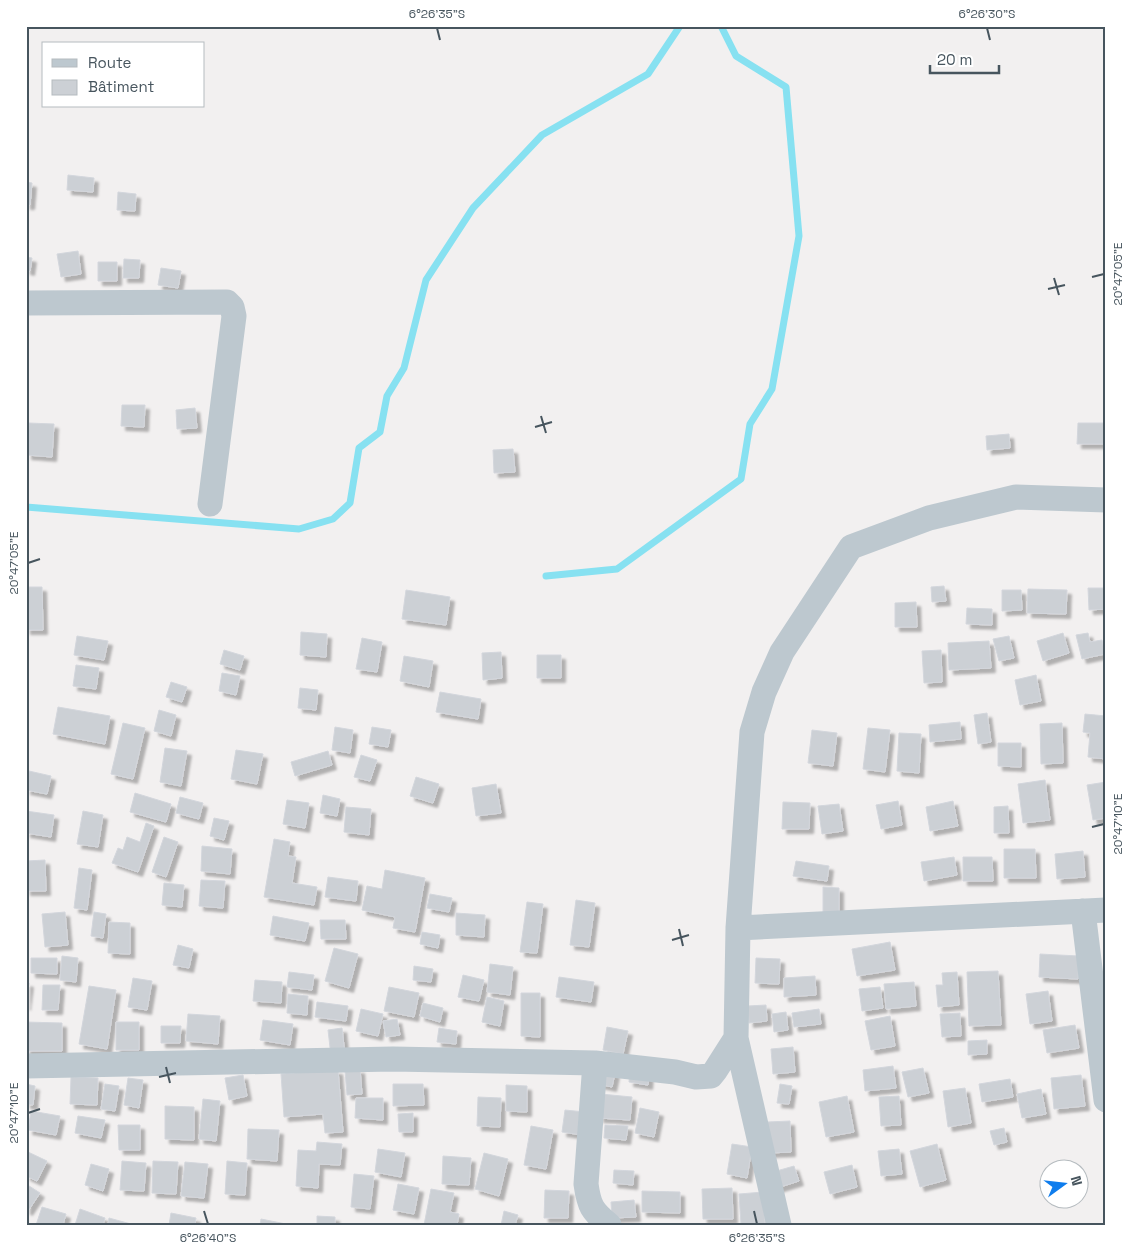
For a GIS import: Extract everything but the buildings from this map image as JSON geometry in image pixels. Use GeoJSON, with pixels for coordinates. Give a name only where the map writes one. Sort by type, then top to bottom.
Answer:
{"type":"FeatureCollection","features":[{"type":"Feature","properties":{"kind":"street"},"geometry":{"type":"LineString","coordinates":[[26,303],[227,302],[232,306],[234,316],[210,504]]}},
{"type":"Feature","properties":{"kind":"street"},"geometry":{"type":"LineString","coordinates":[[779,1225],[736,1038],[738,928],[752,732],[761,700],[782,652],[851,547],[929,518],[1016,497],[1106,500]]}},
{"type":"Feature","properties":{"kind":"street"},"geometry":{"type":"LineString","coordinates":[[738,928],[1094,910],[1106,1100]]}},
{"type":"Feature","properties":{"kind":"street"},"geometry":{"type":"LineString","coordinates":[[26,1066],[393,1059],[595,1063],[705,1077],[710,1076],[715,1071],[736,1038]]}},
{"type":"Feature","properties":{"kind":"street"},"geometry":{"type":"LineString","coordinates":[[595,1063],[586,1184],[589,1203],[596,1214],[608,1225]]}},
{"type":"Feature","properties":{"kind":"waterway"},"geometry":{"type":"LineString","coordinates":[[26,507],[299,529],[333,519],[350,503],[359,448],[380,432],[387,396],[404,368],[426,280],[473,208],[542,135],[648,74],[680,26]]}},
{"type":"Feature","properties":{"kind":"waterway"},"geometry":{"type":"LineString","coordinates":[[546,576],[617,569],[741,479],[750,424],[772,389],[799,236],[786,87],[736,56],[721,26]]}}]}
